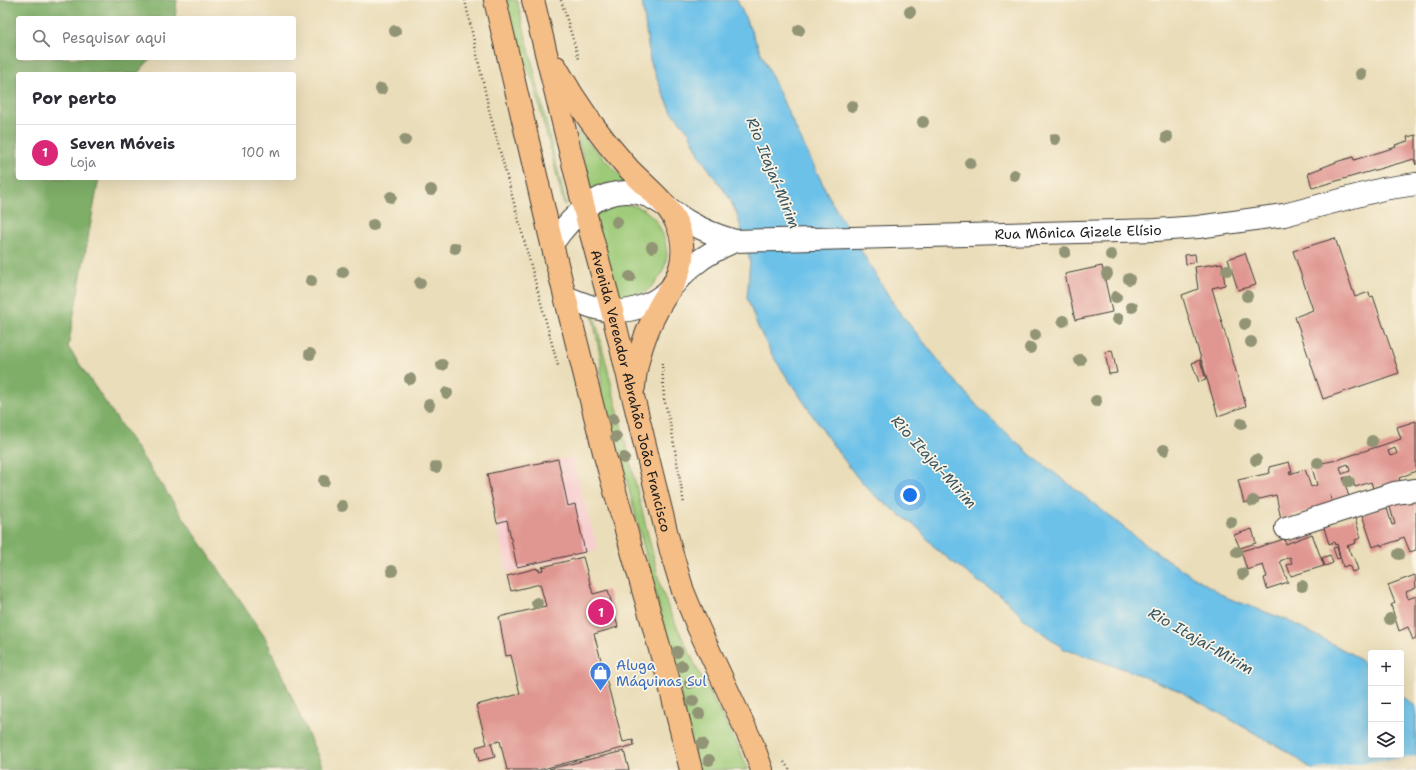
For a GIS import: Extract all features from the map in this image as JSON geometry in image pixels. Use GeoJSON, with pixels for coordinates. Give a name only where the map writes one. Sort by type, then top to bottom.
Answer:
{"type":"FeatureCollection","features":[{"type":"Feature","properties":{"kind":"main road"},"geometry":{"type":"LineString","coordinates":[[495,0],[552,244],[607,463],[654,628],[691,770]]}},
{"type":"Feature","properties":{"kind":"main road","name":"Avenida Vereador Abrahão João Francisco"},"geometry":{"type":"LineString","coordinates":[[533,0],[542,41],[584,208],[612,311],[671,551],[683,591],[698,627],[753,745],[762,770]]}},
{"type":"Feature","properties":{"kind":"main road"},"geometry":{"type":"LineString","coordinates":[[542,41],[563,80],[587,117],[620,158],[665,206],[676,222],[682,242],[682,262],[675,283],[658,309],[645,337],[637,367],[633,398]]}},
{"type":"Feature","properties":{"kind":"street","name":"Rua Mônica Gizele Elísio"},"geometry":{"type":"LineString","coordinates":[[566,297],[596,308],[612,311],[632,309],[647,304],[660,297],[695,264],[718,249],[743,241],[1156,230],[1198,227],[1284,214],[1383,188],[1416,184]]}},
{"type":"Feature","properties":{"kind":"street","name":"Rua Mônica Gizele Elísio"},"geometry":{"type":"LineString","coordinates":[[552,244],[561,231],[584,208],[603,196],[624,192],[635,192],[646,195],[701,229],[743,241]]}},
{"type":"Feature","properties":{"kind":"street"},"geometry":{"type":"LineString","coordinates":[[1286,528],[1395,493],[1416,490]]}},
{"type":"Feature","properties":{"kind":"path"},"geometry":{"type":"LineString","coordinates":[[561,0],[579,60]]}},
{"type":"Feature","properties":{"kind":"path"},"geometry":{"type":"LineString","coordinates":[[662,356],[664,398],[672,432],[685,510]]}},
{"type":"Feature","properties":{"kind":"path"},"geometry":{"type":"LineString","coordinates":[[781,757],[790,770]]}},
{"type":"Feature","properties":{"kind":"shaded area"},"geometry":{"type":"Polygon","coordinates":[[[572,457],[598,550],[507,573],[487,474],[572,457]]]}},
{"type":"Feature","properties":{"kind":"green space"},"geometry":{"type":"Polygon","coordinates":[[[0,0],[177,0],[175,16],[16,16],[16,60],[149,60],[139,72],[16,72],[16,180],[99,180],[68,347],[266,639],[324,770],[0,770],[0,0]]]}},
{"type":"Feature","properties":{"kind":"green space"},"geometry":{"type":"Polygon","coordinates":[[[503,0],[517,0],[566,204],[564,205],[532,79],[512,28],[503,0]]]}},
{"type":"Feature","properties":{"kind":"green space"},"geometry":{"type":"Polygon","coordinates":[[[576,131],[628,183],[605,184],[590,189],[576,131]]]}},
{"type":"Feature","properties":{"kind":"green space"},"geometry":{"type":"Polygon","coordinates":[[[618,203],[637,207],[652,216],[660,228],[667,249],[666,262],[659,278],[654,284],[641,295],[625,299],[616,299],[594,211],[618,203]]]}},
{"type":"Feature","properties":{"kind":"green space"},"geometry":{"type":"Polygon","coordinates":[[[592,314],[594,314],[661,588],[669,610],[704,683],[740,750],[748,770],[699,770],[627,482],[602,414],[601,360],[592,314]]]}},
{"type":"Feature","properties":{"kind":"water","name":"Rio Itajaí-Mirim"},"geometry":{"type":"Polygon","coordinates":[[[642,0],[737,0],[794,125],[831,201],[896,308],[978,407],[1033,457],[1142,542],[1176,566],[1228,598],[1287,620],[1355,656],[1368,667],[1368,758],[1404,758],[1404,697],[1416,707],[1416,770],[1313,770],[1288,752],[1180,691],[1124,669],[1064,649],[1023,618],[1004,598],[979,582],[936,549],[919,529],[874,495],[857,477],[830,441],[772,355],[758,327],[747,298],[750,260],[737,214],[728,196],[701,158],[689,132],[672,112],[650,60],[642,0]]]}},
{"type":"Feature","properties":{"kind":"pier"},"geometry":{"type":"Polygon","coordinates":[[[1416,756],[1416,770],[1310,770],[1404,758],[1416,756]]]}},
{"type":"Feature","properties":{"kind":"building"},"geometry":{"type":"Polygon","coordinates":[[[1416,135],[1416,165],[1414,159],[1312,188],[1308,173],[1339,161],[1353,157],[1354,160],[1396,147],[1395,145],[1408,141],[1407,137],[1416,135]]]}},
{"type":"Feature","properties":{"kind":"building"},"geometry":{"type":"Polygon","coordinates":[[[1335,238],[1355,297],[1369,292],[1370,297],[1373,296],[1399,373],[1323,399],[1295,317],[1313,310],[1293,251],[1335,238]]]}},
{"type":"Feature","properties":{"kind":"building"},"geometry":{"type":"Polygon","coordinates":[[[1245,253],[1256,285],[1238,290],[1228,259],[1245,253]]]}},
{"type":"Feature","properties":{"kind":"building"},"geometry":{"type":"Polygon","coordinates":[[[1195,254],[1196,262],[1186,264],[1185,255],[1195,254]]]}},
{"type":"Feature","properties":{"kind":"building"},"geometry":{"type":"Polygon","coordinates":[[[1222,263],[1225,285],[1212,288],[1246,406],[1218,416],[1182,295],[1198,289],[1195,267],[1222,263]]]}},
{"type":"Feature","properties":{"kind":"building"},"geometry":{"type":"Polygon","coordinates":[[[1102,266],[1112,312],[1075,320],[1065,274],[1102,266]]]}},
{"type":"Feature","properties":{"kind":"building"},"geometry":{"type":"Polygon","coordinates":[[[1112,350],[1117,373],[1109,374],[1105,352],[1112,350]]]}},
{"type":"Feature","properties":{"kind":"building"},"geometry":{"type":"Polygon","coordinates":[[[1200,360],[1206,380],[1199,382],[1192,363],[1200,360]]]}},
{"type":"Feature","properties":{"kind":"building"},"geometry":{"type":"Polygon","coordinates":[[[1416,421],[1416,471],[1399,478],[1401,483],[1384,490],[1382,485],[1373,488],[1371,482],[1355,487],[1351,476],[1343,478],[1350,500],[1333,504],[1330,495],[1332,504],[1281,519],[1276,495],[1244,503],[1238,480],[1270,473],[1269,467],[1289,462],[1292,472],[1289,472],[1290,474],[1305,469],[1311,487],[1317,485],[1312,468],[1322,465],[1322,463],[1337,460],[1401,439],[1397,427],[1416,421]],[[1395,448],[1388,451],[1390,456],[1397,454],[1395,448]],[[1348,464],[1340,467],[1342,474],[1350,471],[1348,464]]]}},
{"type":"Feature","properties":{"kind":"building"},"geometry":{"type":"Polygon","coordinates":[[[558,459],[568,506],[575,504],[585,552],[517,567],[507,520],[497,523],[487,474],[558,459]]]}},
{"type":"Feature","properties":{"kind":"building"},"geometry":{"type":"Polygon","coordinates":[[[1416,496],[1416,550],[1410,552],[1404,537],[1381,546],[1381,544],[1373,547],[1362,515],[1386,505],[1392,525],[1395,524],[1389,504],[1416,496]]]}},
{"type":"Feature","properties":{"kind":"building"},"geometry":{"type":"Polygon","coordinates":[[[1355,518],[1361,538],[1355,540],[1356,543],[1347,546],[1349,547],[1351,555],[1353,555],[1358,570],[1352,572],[1349,565],[1343,567],[1337,544],[1335,545],[1334,542],[1329,544],[1324,528],[1329,526],[1328,525],[1355,518]]]}},
{"type":"Feature","properties":{"kind":"building"},"geometry":{"type":"Polygon","coordinates":[[[1252,529],[1256,543],[1240,548],[1234,535],[1252,529]]]}},
{"type":"Feature","properties":{"kind":"building"},"geometry":{"type":"Polygon","coordinates":[[[1312,534],[1324,566],[1291,576],[1287,565],[1292,563],[1290,557],[1280,561],[1288,582],[1267,589],[1264,578],[1267,577],[1263,565],[1247,570],[1241,551],[1284,539],[1286,544],[1312,534]]]}},
{"type":"Feature","properties":{"kind":"building"},"geometry":{"type":"Polygon","coordinates":[[[1337,547],[1340,558],[1337,559],[1333,548],[1337,547]]]}},
{"type":"Feature","properties":{"kind":"building"},"geometry":{"type":"Polygon","coordinates":[[[1330,555],[1333,563],[1325,566],[1322,558],[1330,555]]]}},
{"type":"Feature","properties":{"kind":"building"},"geometry":{"type":"Polygon","coordinates":[[[583,557],[593,594],[608,590],[618,627],[594,634],[623,742],[633,740],[634,745],[539,770],[507,770],[500,741],[491,743],[495,757],[479,761],[476,747],[487,744],[476,705],[520,694],[511,655],[506,656],[499,617],[546,606],[540,584],[511,591],[507,576],[537,568],[539,571],[543,570],[542,567],[583,557]]]}},
{"type":"Feature","properties":{"kind":"building"},"geometry":{"type":"Polygon","coordinates":[[[1415,575],[1416,588],[1406,592],[1408,599],[1416,596],[1416,639],[1413,640],[1408,627],[1399,631],[1391,605],[1395,603],[1388,585],[1415,575]]]}},
{"type":"Feature","properties":{"kind":"building"},"geometry":{"type":"Polygon","coordinates":[[[624,751],[629,770],[549,770],[549,769],[624,751]]]}},
{"type":"Feature","properties":{"kind":"place","name":"Seven Móveis"},"geometry":{"type":"Point","coordinates":[601,612]}},
{"type":"Feature","properties":{"kind":"place","name":"Aluga Máquinas Sul"},"geometry":{"type":"Point","coordinates":[601,692]}}]}
